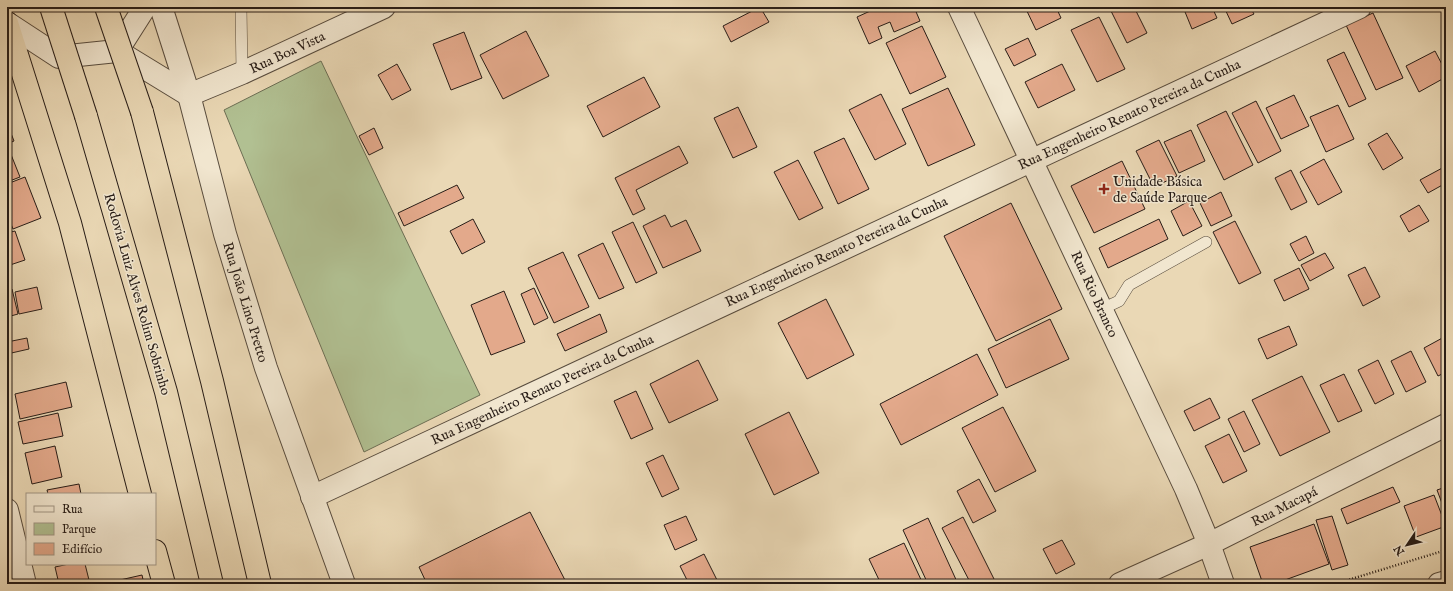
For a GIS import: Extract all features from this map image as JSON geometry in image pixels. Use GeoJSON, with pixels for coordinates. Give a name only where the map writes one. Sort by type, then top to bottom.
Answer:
{"type":"FeatureCollection","features":[{"type":"Feature","properties":{"kind":"highway","name":"Rodovia Luiz Alves Rolim Sobrinho"},"geometry":{"type":"LineString","coordinates":[[51,7],[86,116],[166,392],[212,584]]}},
{"type":"Feature","properties":{"kind":"highway"},"geometry":{"type":"LineString","coordinates":[[106,7],[142,112],[212,380],[260,584]]}},
{"type":"Feature","properties":{"kind":"highway"},"geometry":{"type":"LineString","coordinates":[[7,23],[70,223],[140,493]]}},
{"type":"Feature","properties":{"kind":"highway"},"geometry":{"type":"LineString","coordinates":[[156,555],[164,584]]}},
{"type":"Feature","properties":{"kind":"street"},"geometry":{"type":"LineString","coordinates":[[117,51],[145,7]]}},
{"type":"Feature","properties":{"kind":"street"},"geometry":{"type":"LineString","coordinates":[[161,7],[189,95]]}},
{"type":"Feature","properties":{"kind":"street","name":"Rua Boa Vista"},"geometry":{"type":"LineString","coordinates":[[189,95],[242,73],[384,7]]}},
{"type":"Feature","properties":{"kind":"street","name":"Rua Rio Branco"},"geometry":{"type":"LineString","coordinates":[[959,7],[1186,488],[1209,544],[1223,584]]}},
{"type":"Feature","properties":{"kind":"street","name":"Rua Engenheiro Renato Pereira da Cunha"},"geometry":{"type":"LineString","coordinates":[[312,497],[1360,7]]}},
{"type":"Feature","properties":{"kind":"street"},"geometry":{"type":"LineString","coordinates":[[7,23],[59,57],[117,51],[189,95]]}},
{"type":"Feature","properties":{"kind":"street","name":"Rua João Lino Pretto"},"geometry":{"type":"LineString","coordinates":[[189,95],[225,234],[264,360],[344,584]]}},
{"type":"Feature","properties":{"kind":"street","name":"Rua Macapá"},"geometry":{"type":"LineString","coordinates":[[1120,584],[1209,544],[1446,425]]}},
{"type":"Feature","properties":{"kind":"street"},"geometry":{"type":"LineString","coordinates":[[7,510],[25,584]]}},
{"type":"Feature","properties":{"kind":"street"},"geometry":{"type":"LineString","coordinates":[[1439,584],[1446,582]]}},
{"type":"Feature","properties":{"kind":"lane"},"geometry":{"type":"LineString","coordinates":[[241,7],[242,73]]}},
{"type":"Feature","properties":{"kind":"lane"},"geometry":{"type":"LineString","coordinates":[[1102,309],[1119,301],[1129,285],[1206,242]]}},
{"type":"Feature","properties":{"kind":"path"},"geometry":{"type":"LineString","coordinates":[[1335,584],[1446,550]]}},
{"type":"Feature","properties":{"kind":"green space"},"geometry":{"type":"Polygon","coordinates":[[[321,61],[480,395],[364,452],[224,110],[321,61]]]}},
{"type":"Feature","properties":{"kind":"building"},"geometry":{"type":"Polygon","coordinates":[[[760,7],[769,22],[731,42],[723,26],[760,7]]]}},
{"type":"Feature","properties":{"kind":"building"},"geometry":{"type":"Polygon","coordinates":[[[879,7],[914,7],[920,21],[894,32],[890,22],[878,27],[882,38],[869,44],[857,17],[879,7]]]}},
{"type":"Feature","properties":{"kind":"building"},"geometry":{"type":"Polygon","coordinates":[[[1025,7],[1056,7],[1061,18],[1036,30],[1025,7]]]}},
{"type":"Feature","properties":{"kind":"building"},"geometry":{"type":"Polygon","coordinates":[[[1109,7],[1134,7],[1147,33],[1127,43],[1109,7]]]}},
{"type":"Feature","properties":{"kind":"building"},"geometry":{"type":"Polygon","coordinates":[[[1183,7],[1212,7],[1217,18],[1192,29],[1183,7]]]}},
{"type":"Feature","properties":{"kind":"building"},"geometry":{"type":"Polygon","coordinates":[[[1224,7],[1250,7],[1254,14],[1232,24],[1224,7]]]}},
{"type":"Feature","properties":{"kind":"building"},"geometry":{"type":"Polygon","coordinates":[[[1373,13],[1403,78],[1376,90],[1346,25],[1373,13]]]}},
{"type":"Feature","properties":{"kind":"building"},"geometry":{"type":"Polygon","coordinates":[[[1099,17],[1125,69],[1097,82],[1071,30],[1099,17]]]}},
{"type":"Feature","properties":{"kind":"building"},"geometry":{"type":"Polygon","coordinates":[[[922,26],[946,77],[910,94],[886,43],[922,26]]]}},
{"type":"Feature","properties":{"kind":"building"},"geometry":{"type":"Polygon","coordinates":[[[526,31],[549,76],[503,99],[480,55],[526,31]]]}},
{"type":"Feature","properties":{"kind":"building"},"geometry":{"type":"Polygon","coordinates":[[[464,32],[482,78],[451,90],[433,44],[464,32]]]}},
{"type":"Feature","properties":{"kind":"building"},"geometry":{"type":"Polygon","coordinates":[[[1028,38],[1036,55],[1014,66],[1005,49],[1028,38]]]}},
{"type":"Feature","properties":{"kind":"building"},"geometry":{"type":"Polygon","coordinates":[[[1435,51],[1446,72],[1446,77],[1419,92],[1406,66],[1435,51]]]}},
{"type":"Feature","properties":{"kind":"building"},"geometry":{"type":"Polygon","coordinates":[[[1344,52],[1366,99],[1349,107],[1327,60],[1344,52]]]}},
{"type":"Feature","properties":{"kind":"building"},"geometry":{"type":"Polygon","coordinates":[[[397,64],[411,90],[392,100],[378,75],[397,64]]]}},
{"type":"Feature","properties":{"kind":"building"},"geometry":{"type":"Polygon","coordinates":[[[1062,64],[1075,90],[1038,108],[1025,82],[1062,64]]]}},
{"type":"Feature","properties":{"kind":"building"},"geometry":{"type":"Polygon","coordinates":[[[644,77],[660,107],[603,137],[587,106],[644,77]]]}},
{"type":"Feature","properties":{"kind":"building"},"geometry":{"type":"Polygon","coordinates":[[[948,88],[975,145],[928,166],[902,109],[948,88]]]}},
{"type":"Feature","properties":{"kind":"building"},"geometry":{"type":"Polygon","coordinates":[[[881,94],[906,144],[875,160],[849,110],[881,94]]]}},
{"type":"Feature","properties":{"kind":"building"},"geometry":{"type":"Polygon","coordinates":[[[1294,95],[1309,126],[1281,139],[1266,108],[1294,95]]]}},
{"type":"Feature","properties":{"kind":"building"},"geometry":{"type":"Polygon","coordinates":[[[1256,101],[1281,151],[1258,163],[1232,113],[1256,101]]]}},
{"type":"Feature","properties":{"kind":"building"},"geometry":{"type":"Polygon","coordinates":[[[1338,105],[1354,139],[1326,152],[1310,117],[1338,105]]]}},
{"type":"Feature","properties":{"kind":"building"},"geometry":{"type":"Polygon","coordinates":[[[738,107],[757,147],[733,158],[714,118],[738,107]]]}},
{"type":"Feature","properties":{"kind":"building"},"geometry":{"type":"Polygon","coordinates":[[[1226,111],[1253,165],[1224,180],[1197,125],[1226,111]]]}},
{"type":"Feature","properties":{"kind":"building"},"geometry":{"type":"Polygon","coordinates":[[[7,123],[14,141],[7,144],[7,123]]]}},
{"type":"Feature","properties":{"kind":"building"},"geometry":{"type":"Polygon","coordinates":[[[374,128],[383,148],[369,155],[359,136],[374,128]]]}},
{"type":"Feature","properties":{"kind":"building"},"geometry":{"type":"Polygon","coordinates":[[[1191,130],[1205,161],[1179,173],[1164,142],[1191,130]]]}},
{"type":"Feature","properties":{"kind":"building"},"geometry":{"type":"Polygon","coordinates":[[[1387,133],[1403,158],[1383,170],[1368,144],[1387,133]]]}},
{"type":"Feature","properties":{"kind":"building"},"geometry":{"type":"Polygon","coordinates":[[[844,138],[869,189],[838,204],[814,152],[844,138]]]}},
{"type":"Feature","properties":{"kind":"building"},"geometry":{"type":"Polygon","coordinates":[[[1159,140],[1177,176],[1154,187],[1136,151],[1159,140]]]}},
{"type":"Feature","properties":{"kind":"building"},"geometry":{"type":"Polygon","coordinates":[[[679,146],[688,163],[636,190],[645,209],[633,215],[615,178],[679,146]]]}},
{"type":"Feature","properties":{"kind":"building"},"geometry":{"type":"Polygon","coordinates":[[[8,147],[20,177],[7,182],[7,148],[8,147]]]}},
{"type":"Feature","properties":{"kind":"building"},"geometry":{"type":"Polygon","coordinates":[[[1324,159],[1342,192],[1318,205],[1300,172],[1324,159]]]}},
{"type":"Feature","properties":{"kind":"building"},"geometry":{"type":"Polygon","coordinates":[[[798,160],[823,208],[799,220],[774,172],[798,160]]]}},
{"type":"Feature","properties":{"kind":"building"},"geometry":{"type":"Polygon","coordinates":[[[1122,161],[1145,209],[1094,233],[1071,186],[1122,161]]]}},
{"type":"Feature","properties":{"kind":"building"},"geometry":{"type":"Polygon","coordinates":[[[1446,166],[1446,183],[1428,193],[1420,180],[1446,166]]]}},
{"type":"Feature","properties":{"kind":"building"},"geometry":{"type":"Polygon","coordinates":[[[1291,170],[1307,202],[1291,210],[1275,178],[1291,170]]]}},
{"type":"Feature","properties":{"kind":"building"},"geometry":{"type":"Polygon","coordinates":[[[25,177],[41,218],[13,229],[7,214],[7,184],[25,177]]]}},
{"type":"Feature","properties":{"kind":"building"},"geometry":{"type":"Polygon","coordinates":[[[457,185],[464,198],[404,226],[398,213],[457,185]]]}},
{"type":"Feature","properties":{"kind":"building"},"geometry":{"type":"Polygon","coordinates":[[[1221,192],[1232,216],[1211,226],[1200,203],[1221,192]]]}},
{"type":"Feature","properties":{"kind":"building"},"geometry":{"type":"Polygon","coordinates":[[[1189,201],[1202,226],[1183,236],[1171,211],[1189,201]]]}},
{"type":"Feature","properties":{"kind":"building"},"geometry":{"type":"Polygon","coordinates":[[[1011,203],[1062,309],[996,341],[944,236],[1011,203]]]}},
{"type":"Feature","properties":{"kind":"building"},"geometry":{"type":"Polygon","coordinates":[[[1419,205],[1429,221],[1409,232],[1400,216],[1419,205]]]}},
{"type":"Feature","properties":{"kind":"building"},"geometry":{"type":"Polygon","coordinates":[[[665,215],[671,227],[686,220],[701,251],[663,268],[643,226],[665,215]]]}},
{"type":"Feature","properties":{"kind":"building"},"geometry":{"type":"Polygon","coordinates":[[[473,219],[485,242],[462,254],[450,231],[473,219]]]}},
{"type":"Feature","properties":{"kind":"building"},"geometry":{"type":"Polygon","coordinates":[[[1159,219],[1168,239],[1108,268],[1099,248],[1159,219]]]}},
{"type":"Feature","properties":{"kind":"building"},"geometry":{"type":"Polygon","coordinates":[[[1235,221],[1261,273],[1239,284],[1213,232],[1235,221]]]}},
{"type":"Feature","properties":{"kind":"building"},"geometry":{"type":"Polygon","coordinates":[[[633,222],[657,273],[636,283],[612,232],[633,222]]]}},
{"type":"Feature","properties":{"kind":"building"},"geometry":{"type":"Polygon","coordinates":[[[15,231],[25,260],[7,266],[7,233],[15,231]]]}},
{"type":"Feature","properties":{"kind":"building"},"geometry":{"type":"Polygon","coordinates":[[[1306,236],[1314,253],[1299,261],[1290,244],[1306,236]]]}},
{"type":"Feature","properties":{"kind":"building"},"geometry":{"type":"Polygon","coordinates":[[[603,243],[624,288],[599,299],[578,255],[603,243]]]}},
{"type":"Feature","properties":{"kind":"building"},"geometry":{"type":"Polygon","coordinates":[[[563,252],[589,307],[554,323],[528,268],[563,252]]]}},
{"type":"Feature","properties":{"kind":"building"},"geometry":{"type":"Polygon","coordinates":[[[1325,253],[1334,268],[1310,281],[1301,265],[1325,253]]]}},
{"type":"Feature","properties":{"kind":"building"},"geometry":{"type":"Polygon","coordinates":[[[1365,267],[1380,297],[1363,306],[1348,275],[1365,267]]]}},
{"type":"Feature","properties":{"kind":"building"},"geometry":{"type":"Polygon","coordinates":[[[1299,268],[1309,289],[1284,301],[1274,280],[1299,268]]]}},
{"type":"Feature","properties":{"kind":"building"},"geometry":{"type":"Polygon","coordinates":[[[37,287],[42,309],[19,314],[15,292],[37,287]]]}},
{"type":"Feature","properties":{"kind":"building"},"geometry":{"type":"Polygon","coordinates":[[[534,288],[548,318],[534,325],[521,294],[534,288]]]}},
{"type":"Feature","properties":{"kind":"building"},"geometry":{"type":"Polygon","coordinates":[[[12,289],[18,314],[7,317],[7,291],[12,289]]]}},
{"type":"Feature","properties":{"kind":"building"},"geometry":{"type":"Polygon","coordinates":[[[504,291],[525,342],[491,355],[471,305],[504,291]]]}},
{"type":"Feature","properties":{"kind":"building"},"geometry":{"type":"Polygon","coordinates":[[[826,299],[854,355],[807,379],[778,323],[826,299]]]}},
{"type":"Feature","properties":{"kind":"building"},"geometry":{"type":"Polygon","coordinates":[[[600,314],[607,332],[565,351],[557,334],[600,314]]]}},
{"type":"Feature","properties":{"kind":"building"},"geometry":{"type":"Polygon","coordinates":[[[1050,319],[1069,359],[1006,388],[988,349],[1050,319]]]}},
{"type":"Feature","properties":{"kind":"building"},"geometry":{"type":"Polygon","coordinates":[[[1289,326],[1297,345],[1267,359],[1258,339],[1289,326]]]}},
{"type":"Feature","properties":{"kind":"building"},"geometry":{"type":"Polygon","coordinates":[[[1446,336],[1446,372],[1438,376],[1424,348],[1446,336]]]}},
{"type":"Feature","properties":{"kind":"building"},"geometry":{"type":"Polygon","coordinates":[[[27,338],[29,349],[7,354],[7,342],[27,338]]]}},
{"type":"Feature","properties":{"kind":"building"},"geometry":{"type":"Polygon","coordinates":[[[1411,351],[1426,382],[1406,392],[1391,361],[1411,351]]]}},
{"type":"Feature","properties":{"kind":"building"},"geometry":{"type":"Polygon","coordinates":[[[977,354],[998,395],[901,445],[880,404],[977,354]]]}},
{"type":"Feature","properties":{"kind":"building"},"geometry":{"type":"Polygon","coordinates":[[[698,360],[718,400],[669,423],[650,384],[698,360]]]}},
{"type":"Feature","properties":{"kind":"building"},"geometry":{"type":"Polygon","coordinates":[[[1378,360],[1394,394],[1375,404],[1358,370],[1378,360]]]}},
{"type":"Feature","properties":{"kind":"building"},"geometry":{"type":"Polygon","coordinates":[[[1344,374],[1362,411],[1338,422],[1320,385],[1344,374]]]}},
{"type":"Feature","properties":{"kind":"building"},"geometry":{"type":"Polygon","coordinates":[[[1302,376],[1330,432],[1280,456],[1252,400],[1302,376]]]}},
{"type":"Feature","properties":{"kind":"building"},"geometry":{"type":"Polygon","coordinates":[[[66,382],[72,407],[20,419],[15,394],[66,382]]]}},
{"type":"Feature","properties":{"kind":"building"},"geometry":{"type":"Polygon","coordinates":[[[636,391],[653,429],[631,439],[614,401],[636,391]]]}},
{"type":"Feature","properties":{"kind":"building"},"geometry":{"type":"Polygon","coordinates":[[[1210,398],[1220,418],[1194,431],[1184,411],[1210,398]]]}},
{"type":"Feature","properties":{"kind":"building"},"geometry":{"type":"Polygon","coordinates":[[[1003,407],[1036,471],[995,492],[962,428],[1003,407]]]}},
{"type":"Feature","properties":{"kind":"building"},"geometry":{"type":"Polygon","coordinates":[[[1244,411],[1260,444],[1244,452],[1228,419],[1244,411]]]}},
{"type":"Feature","properties":{"kind":"building"},"geometry":{"type":"Polygon","coordinates":[[[789,412],[819,473],[774,495],[745,434],[789,412]]]}},
{"type":"Feature","properties":{"kind":"building"},"geometry":{"type":"Polygon","coordinates":[[[58,413],[63,436],[23,444],[18,422],[58,413]]]}},
{"type":"Feature","properties":{"kind":"building"},"geometry":{"type":"Polygon","coordinates":[[[1229,434],[1247,471],[1223,483],[1205,446],[1229,434]]]}},
{"type":"Feature","properties":{"kind":"building"},"geometry":{"type":"Polygon","coordinates":[[[55,446],[62,477],[32,484],[25,453],[55,446]]]}},
{"type":"Feature","properties":{"kind":"building"},"geometry":{"type":"Polygon","coordinates":[[[663,455],[679,489],[662,497],[646,463],[663,455]]]}},
{"type":"Feature","properties":{"kind":"building"},"geometry":{"type":"Polygon","coordinates":[[[979,479],[996,511],[973,523],[957,491],[979,479]]]}},
{"type":"Feature","properties":{"kind":"building"},"geometry":{"type":"Polygon","coordinates":[[[79,484],[81,493],[48,493],[47,490],[79,484]]]}},
{"type":"Feature","properties":{"kind":"building"},"geometry":{"type":"Polygon","coordinates":[[[1393,487],[1400,502],[1347,524],[1341,509],[1393,487]]]}},
{"type":"Feature","properties":{"kind":"building"},"geometry":{"type":"Polygon","coordinates":[[[1446,487],[1446,514],[1437,490],[1446,487]]]}},
{"type":"Feature","properties":{"kind":"building"},"geometry":{"type":"Polygon","coordinates":[[[1434,495],[1446,526],[1416,537],[1404,506],[1434,495]]]}},
{"type":"Feature","properties":{"kind":"building"},"geometry":{"type":"Polygon","coordinates":[[[530,512],[567,584],[427,584],[419,567],[530,512]]]}},
{"type":"Feature","properties":{"kind":"building"},"geometry":{"type":"Polygon","coordinates":[[[686,516],[697,540],[675,550],[664,525],[686,516]]]}},
{"type":"Feature","properties":{"kind":"building"},"geometry":{"type":"Polygon","coordinates":[[[1332,516],[1348,565],[1332,570],[1316,520],[1332,516]]]}},
{"type":"Feature","properties":{"kind":"building"},"geometry":{"type":"Polygon","coordinates":[[[963,517],[995,581],[989,584],[971,584],[942,528],[963,517]]]}},
{"type":"Feature","properties":{"kind":"building"},"geometry":{"type":"Polygon","coordinates":[[[928,518],[958,584],[928,584],[903,530],[928,518]]]}},
{"type":"Feature","properties":{"kind":"building"},"geometry":{"type":"Polygon","coordinates":[[[1314,524],[1329,564],[1274,584],[1263,584],[1250,547],[1314,524]]]}},
{"type":"Feature","properties":{"kind":"building"},"geometry":{"type":"Polygon","coordinates":[[[1062,540],[1075,564],[1056,574],[1043,549],[1062,540]]]}},
{"type":"Feature","properties":{"kind":"building"},"geometry":{"type":"Polygon","coordinates":[[[904,543],[923,584],[881,584],[869,559],[904,543]]]}},
{"type":"Feature","properties":{"kind":"building"},"geometry":{"type":"Polygon","coordinates":[[[704,554],[717,580],[710,584],[689,584],[680,566],[704,554]]]}},
{"type":"Feature","properties":{"kind":"building"},"geometry":{"type":"Polygon","coordinates":[[[64,565],[85,565],[90,584],[59,584],[55,567],[64,565]]]}},
{"type":"Feature","properties":{"kind":"building"},"geometry":{"type":"Polygon","coordinates":[[[142,575],[144,584],[121,584],[120,580],[142,575]]]}},
{"type":"Feature","properties":{"kind":"place","name":"Unidade Básica de Saúde Parque"},"geometry":{"type":"Point","coordinates":[1104,189]}}]}
